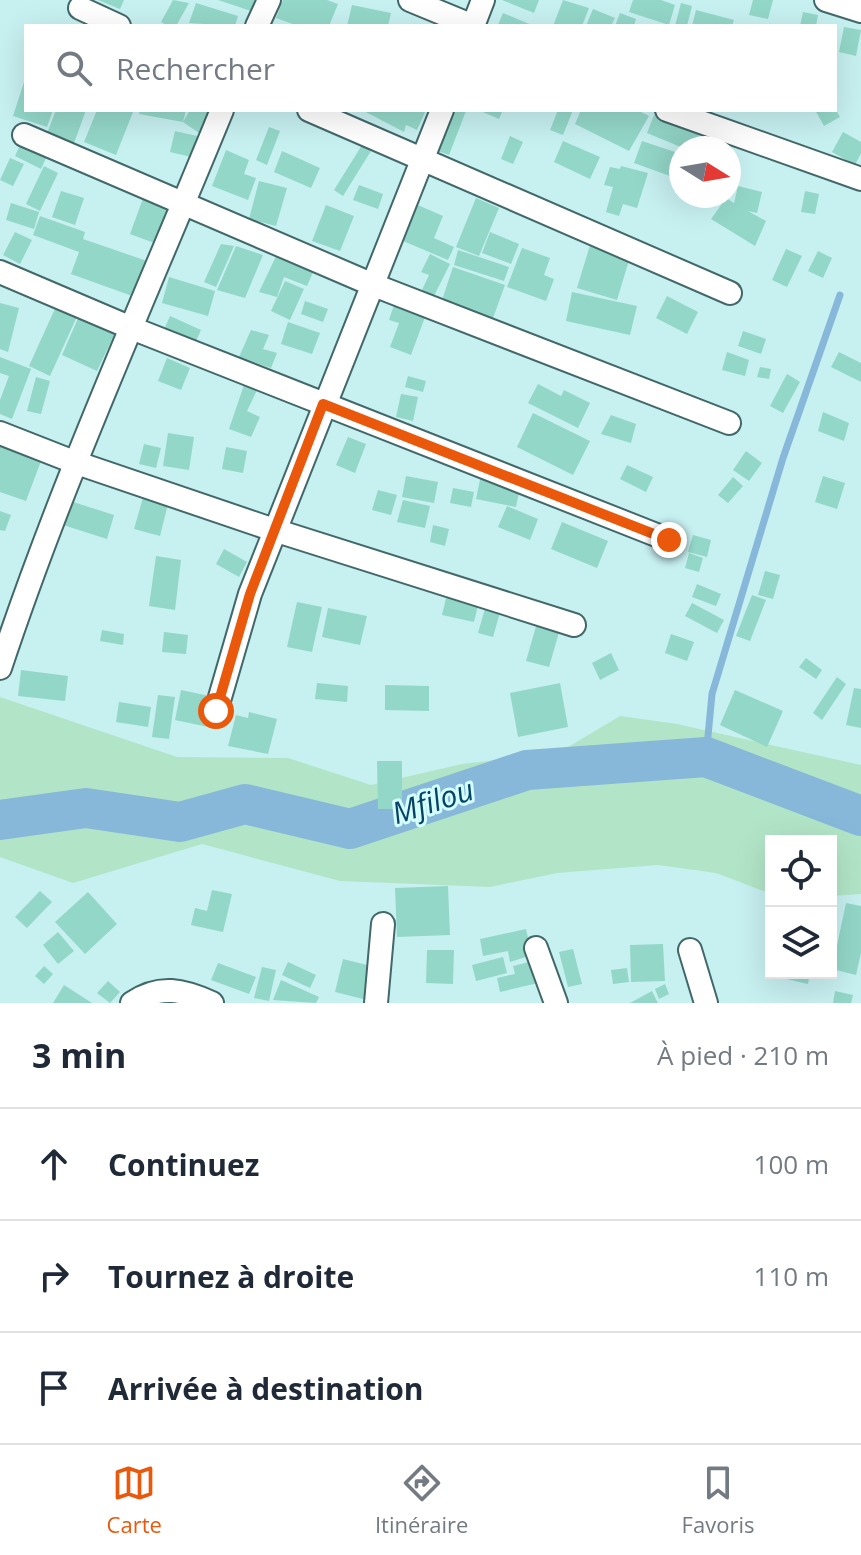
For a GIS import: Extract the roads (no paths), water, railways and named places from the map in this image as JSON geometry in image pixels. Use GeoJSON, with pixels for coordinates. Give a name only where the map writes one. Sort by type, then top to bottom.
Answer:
{"type":"FeatureCollection","features":[{"type":"Feature","properties":{"kind":"street"},"geometry":{"type":"LineString","coordinates":[[258,24],[269,0]]}},
{"type":"Feature","properties":{"kind":"street"},"geometry":{"type":"LineString","coordinates":[[410,0],[468,24]]}},
{"type":"Feature","properties":{"kind":"street"},"geometry":{"type":"LineString","coordinates":[[474,24],[483,0]]}},
{"type":"Feature","properties":{"kind":"street"},"geometry":{"type":"LineString","coordinates":[[826,0],[861,11]]}},
{"type":"Feature","properties":{"kind":"street"},"geometry":{"type":"LineString","coordinates":[[80,8],[115,24]]}},
{"type":"Feature","properties":{"kind":"street"},"geometry":{"type":"LineString","coordinates":[[0,668],[74,462],[129,327],[163,258],[221,112]]}},
{"type":"Feature","properties":{"kind":"street"},"geometry":{"type":"LineString","coordinates":[[314,112],[730,293]]}},
{"type":"Feature","properties":{"kind":"street"},"geometry":{"type":"LineString","coordinates":[[216,711],[250,594],[274,530],[441,112]]}},
{"type":"Feature","properties":{"kind":"street"},"geometry":{"type":"LineString","coordinates":[[673,112],[861,179]]}},
{"type":"Feature","properties":{"kind":"street"},"geometry":{"type":"LineString","coordinates":[[24,135],[371,284],[729,423]]}},
{"type":"Feature","properties":{"kind":"street"},"geometry":{"type":"LineString","coordinates":[[0,272],[129,327],[669,540]]}},
{"type":"Feature","properties":{"kind":"street"},"geometry":{"type":"LineString","coordinates":[[0,433],[74,462],[274,530],[574,625]]}},
{"type":"Feature","properties":{"kind":"street"},"geometry":{"type":"LineString","coordinates":[[376,1003],[383,924]]}},
{"type":"Feature","properties":{"kind":"street"},"geometry":{"type":"LineString","coordinates":[[536,948],[556,1003]]}},
{"type":"Feature","properties":{"kind":"street"},"geometry":{"type":"LineString","coordinates":[[690,950],[706,1003]]}},
{"type":"Feature","properties":{"kind":"street"},"geometry":{"type":"LineString","coordinates":[[132,1003],[145,994],[167,990],[185,990],[212,1003]]}},
{"type":"Feature","properties":{"kind":"waterway"},"geometry":{"type":"LineString","coordinates":[[706,757],[712,694],[783,458],[840,295]]}},
{"type":"Feature","properties":{"kind":"waterway","name":"Mfilou"},"geometry":{"type":"LineString","coordinates":[[0,820],[86,808],[180,822],[245,804],[350,829],[527,770],[706,757],[861,816]]}}]}
